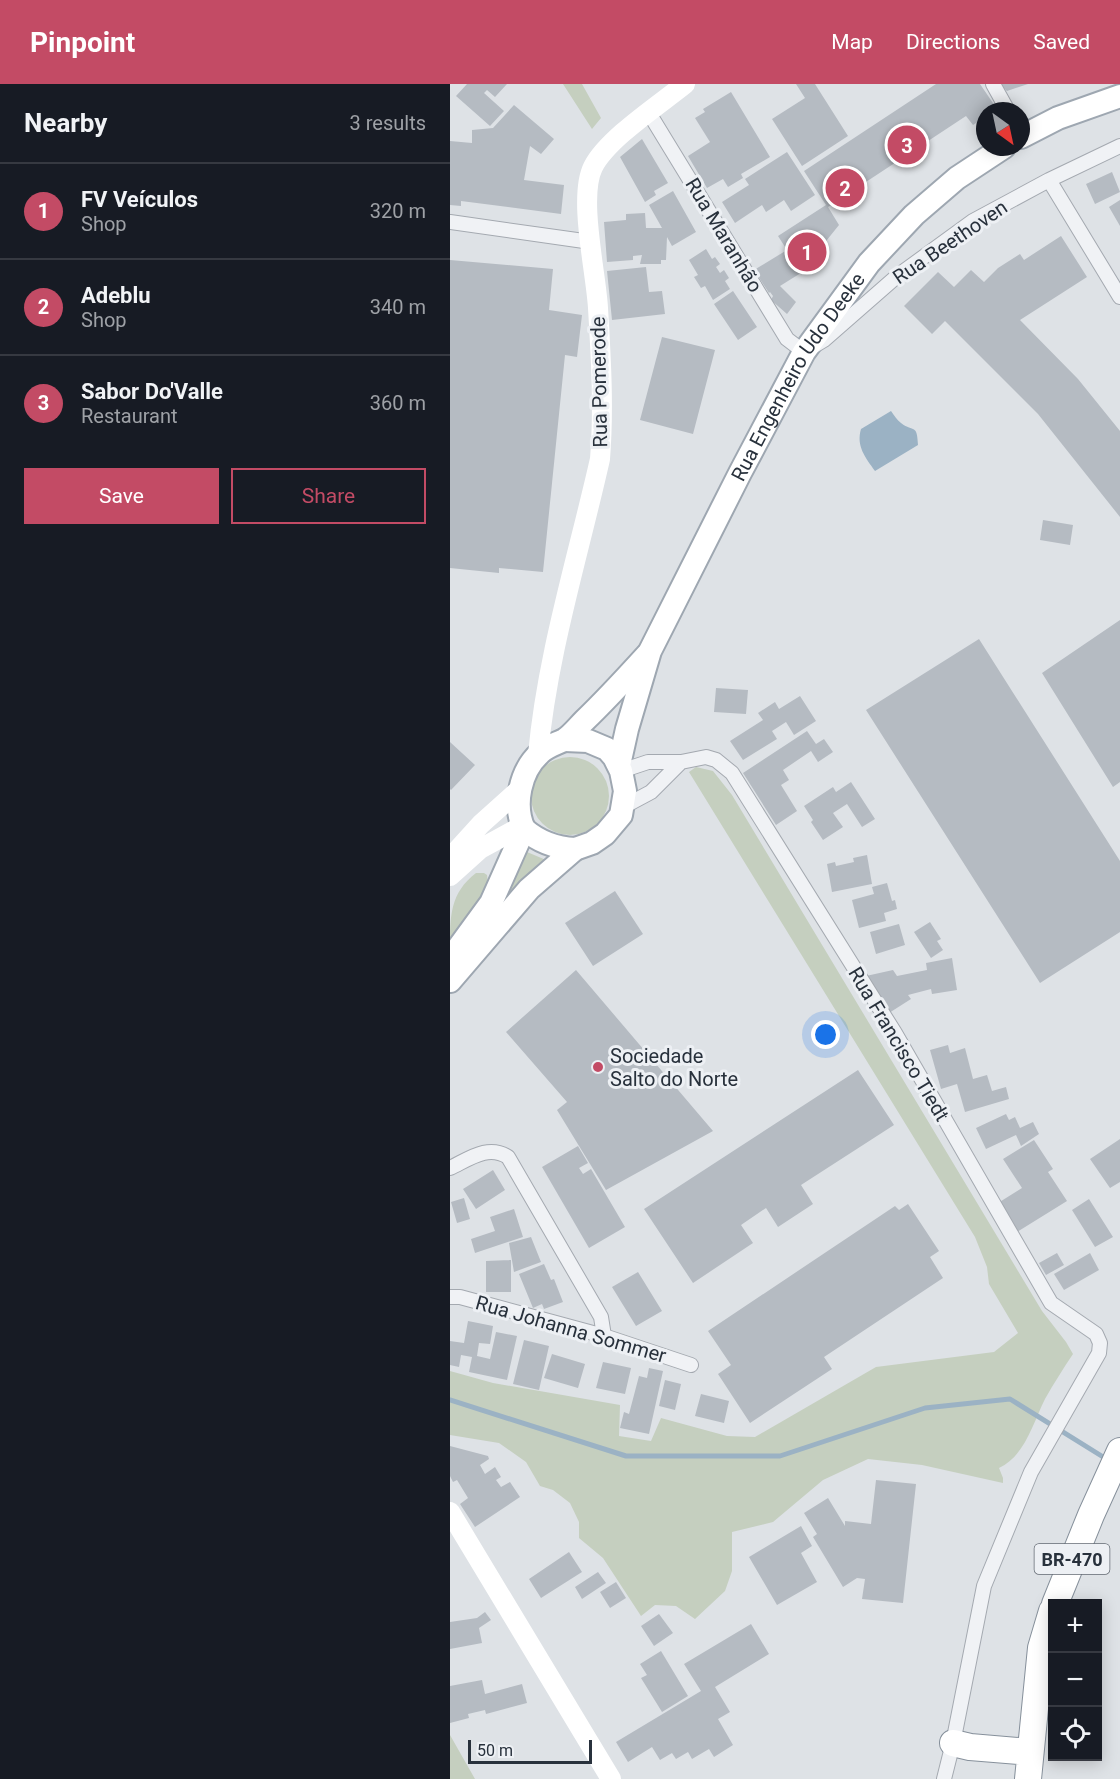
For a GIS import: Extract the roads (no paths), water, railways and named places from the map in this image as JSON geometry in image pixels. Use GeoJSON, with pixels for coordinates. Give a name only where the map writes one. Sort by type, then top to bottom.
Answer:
{"type":"FeatureCollection","features":[{"type":"Feature","properties":{"kind":"highway","name":"BR-470"},"geometry":{"type":"LineString","coordinates":[[1057,1599],[1120,1451]]}},
{"type":"Feature","properties":{"kind":"highway"},"geometry":{"type":"LineString","coordinates":[[1028,1779],[1041,1648],[1048,1626]]}},
{"type":"Feature","properties":{"kind":"highway"},"geometry":{"type":"LineString","coordinates":[[953,1743],[970,1747],[1030,1752]]}},
{"type":"Feature","properties":{"kind":"main road","name":"Rua Engenheiro Udo Deeke"},"geometry":{"type":"LineString","coordinates":[[1030,132],[1058,118],[1120,96]]}},
{"type":"Feature","properties":{"kind":"main road","name":"Rua Engenheiro Udo Deeke"},"geometry":{"type":"LineString","coordinates":[[623,807],[625,791],[620,768],[627,729],[650,651],[804,352],[869,263],[914,214],[957,178],[991,156]]}},
{"type":"Feature","properties":{"kind":"main road","name":"Rua Engenheiro Udo Deeke"},"geometry":{"type":"LineString","coordinates":[[450,959],[491,903],[523,827],[519,801],[525,775],[538,755],[562,741],[599,708],[650,651]]}},
{"type":"Feature","properties":{"kind":"main road"},"geometry":{"type":"LineString","coordinates":[[562,741],[588,741],[607,749],[620,768]]}},
{"type":"Feature","properties":{"kind":"main road"},"geometry":{"type":"LineString","coordinates":[[450,981],[529,889],[575,849],[592,843],[605,834],[621,815],[623,807]]}},
{"type":"Feature","properties":{"kind":"main road"},"geometry":{"type":"LineString","coordinates":[[523,827],[534,837],[549,845],[575,849]]}},
{"type":"Feature","properties":{"kind":"street","name":"Rua Pomerode"},"geometry":{"type":"LineString","coordinates":[[538,755],[542,717],[555,647],[600,459],[603,427],[598,306],[586,189],[592,169],[600,156],[615,140],[685,84]]}},
{"type":"Feature","properties":{"kind":"street"},"geometry":{"type":"LineString","coordinates":[[993,84],[1003,102]]}},
{"type":"Feature","properties":{"kind":"street","name":"Rua Maranhão"},"geometry":{"type":"LineString","coordinates":[[649,113],[787,339],[804,352]]}},
{"type":"Feature","properties":{"kind":"street","name":"Rua Beethoven"},"geometry":{"type":"LineString","coordinates":[[804,352],[836,330],[896,277],[974,221],[1049,180],[1120,146]]}},
{"type":"Feature","properties":{"kind":"street"},"geometry":{"type":"LineString","coordinates":[[1049,180],[1120,297]]}},
{"type":"Feature","properties":{"kind":"street"},"geometry":{"type":"LineString","coordinates":[[450,222],[591,242]]}},
{"type":"Feature","properties":{"kind":"street"},"geometry":{"type":"LineString","coordinates":[[542,717],[551,733],[562,741]]}},
{"type":"Feature","properties":{"kind":"street","name":"Rua Francisco Tiedt"},"geometry":{"type":"LineString","coordinates":[[620,768],[648,762],[681,762],[706,757],[716,760],[732,772],[895,1033],[1051,1303],[1096,1334],[1100,1343],[1099,1353],[1031,1472],[984,1586],[953,1743]]}},
{"type":"Feature","properties":{"kind":"street"},"geometry":{"type":"LineString","coordinates":[[623,807],[651,792],[681,762]]}},
{"type":"Feature","properties":{"kind":"street"},"geometry":{"type":"LineString","coordinates":[[450,858],[481,824],[520,789]]}},
{"type":"Feature","properties":{"kind":"street"},"geometry":{"type":"LineString","coordinates":[[450,876],[480,849],[523,827]]}},
{"type":"Feature","properties":{"kind":"street"},"geometry":{"type":"LineString","coordinates":[[450,1168],[484,1152],[500,1151],[508,1156],[601,1317],[604,1336]]}},
{"type":"Feature","properties":{"kind":"street","name":"Rua Johanna Sommer"},"geometry":{"type":"LineString","coordinates":[[450,1297],[460,1297],[604,1336],[691,1365]]}},
{"type":"Feature","properties":{"kind":"street"},"geometry":{"type":"LineString","coordinates":[[450,1512],[611,1779]]}},
{"type":"Feature","properties":{"kind":"street"},"geometry":{"type":"LineString","coordinates":[[944,1779],[953,1743]]}},
{"type":"Feature","properties":{"kind":"water"},"geometry":{"type":"Polygon","coordinates":[[[891,411],[901,423],[916,431],[918,445],[875,471],[861,446],[861,429],[891,411]]]}},
{"type":"Feature","properties":{"kind":"waterway"},"geometry":{"type":"LineString","coordinates":[[450,1400],[626,1456],[780,1456],[925,1408],[1010,1399],[1108,1460]]}},
{"type":"Feature","properties":{"kind":"place","name":"Sabor Do'Valle"},"geometry":{"type":"Point","coordinates":[907,145]}},
{"type":"Feature","properties":{"kind":"place","name":"Adeblu"},"geometry":{"type":"Point","coordinates":[845,188]}},
{"type":"Feature","properties":{"kind":"place","name":"FV Veículos"},"geometry":{"type":"Point","coordinates":[807,252]}},
{"type":"Feature","properties":{"kind":"place","name":"Sociedade Salto do Norte"},"geometry":{"type":"Point","coordinates":[598,1067]}}]}
